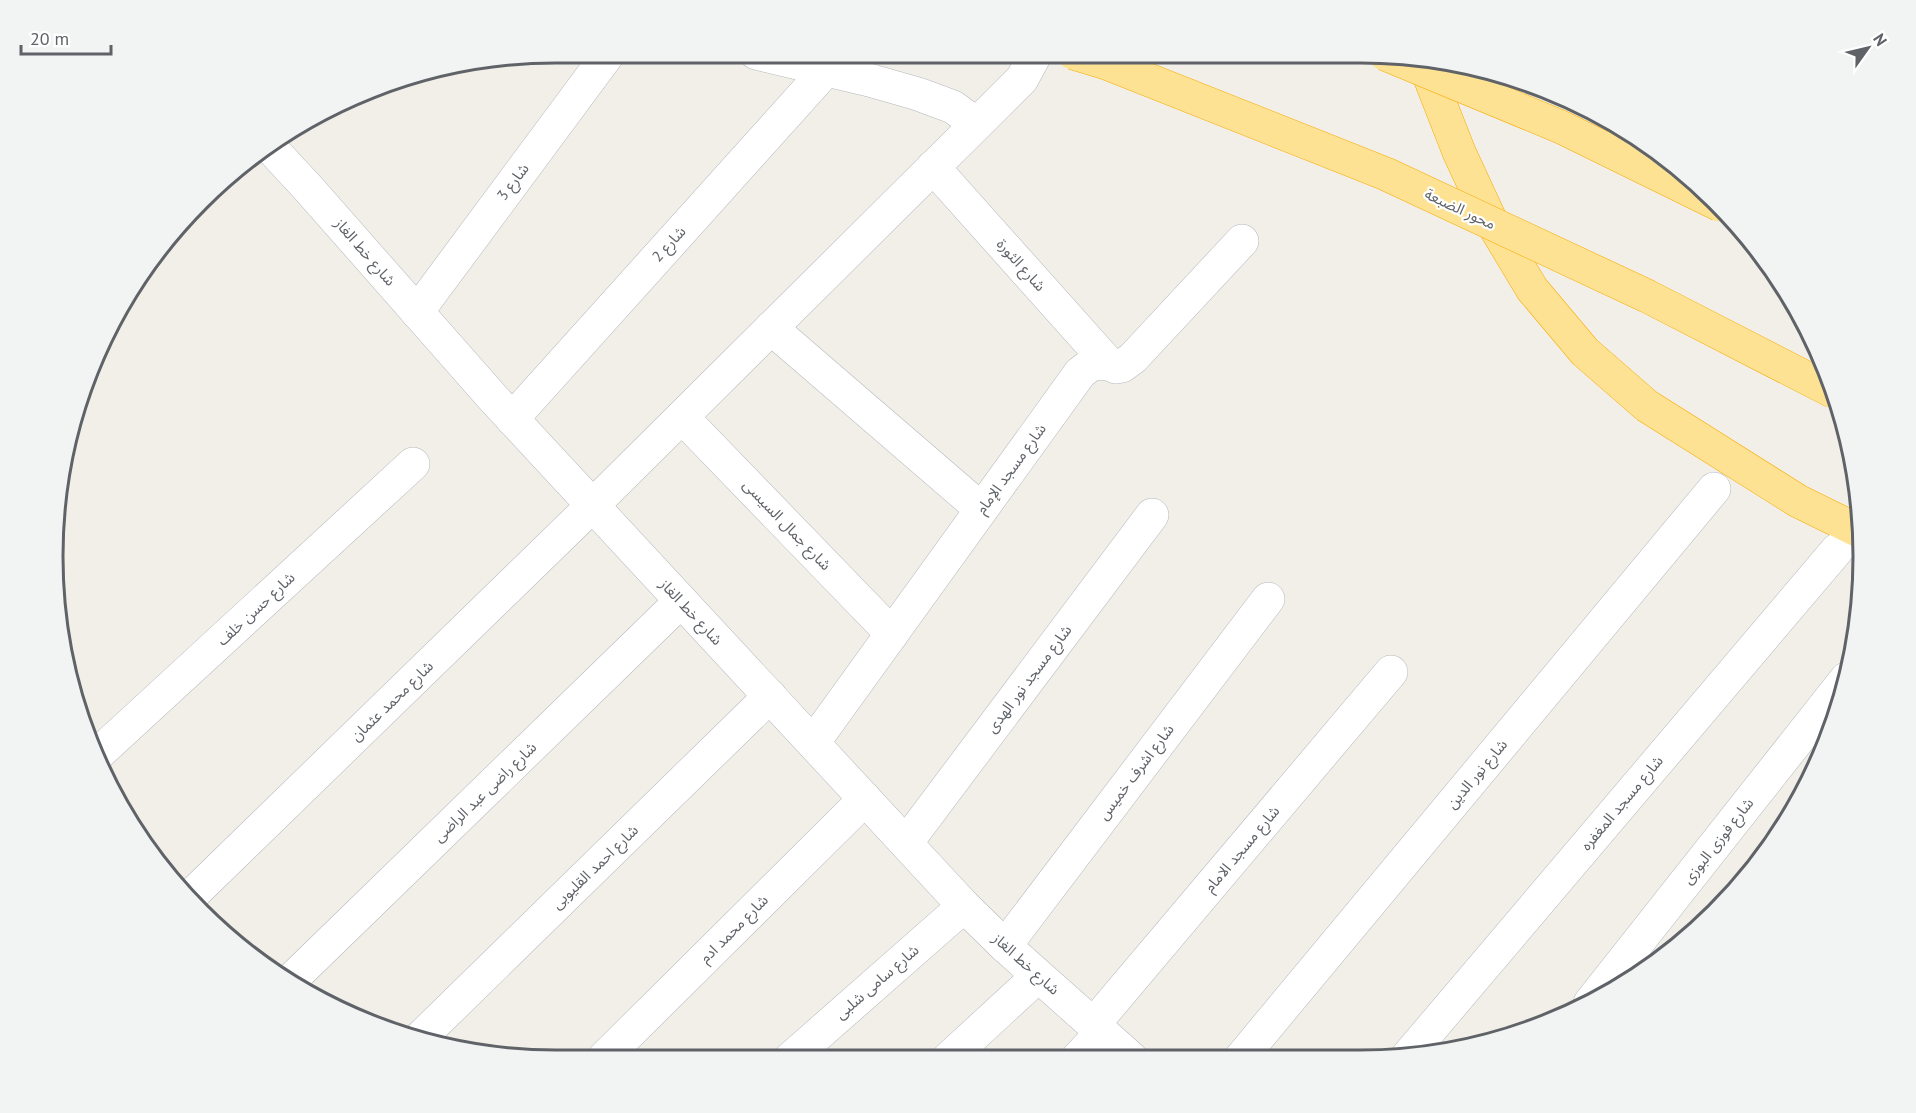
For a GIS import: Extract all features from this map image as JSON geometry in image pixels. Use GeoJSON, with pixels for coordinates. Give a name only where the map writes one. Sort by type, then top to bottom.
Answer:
{"type":"FeatureCollection","features":[{"type":"Feature","properties":{"kind":"highway","name":"محور الضبعة"},"geometry":{"type":"LineString","coordinates":[[1106,63],[1386,174],[1647,296],[1822,386]]}},
{"type":"Feature","properties":{"kind":"highway"},"geometry":{"type":"LineString","coordinates":[[1414,66],[1562,127],[1692,192]]}},
{"type":"Feature","properties":{"kind":"highway"},"geometry":{"type":"LineString","coordinates":[[1426,67],[1459,152],[1490,219],[1532,289],[1585,352],[1647,406],[1798,501],[1849,541]]}},
{"type":"Feature","properties":{"kind":"street","name":"شارع 3"},"geometry":{"type":"LineString","coordinates":[[417,312],[601,63]]}},
{"type":"Feature","properties":{"kind":"street"},"geometry":{"type":"LineString","coordinates":[[797,63],[918,94],[953,107],[976,124]]}},
{"type":"Feature","properties":{"kind":"street","name":"شارع محمد عثمان"},"geometry":{"type":"LineString","coordinates":[[195,892],[682,417],[1022,79],[1031,63]]}},
{"type":"Feature","properties":{"kind":"street","name":"شارع 2"},"geometry":{"type":"LineString","coordinates":[[512,418],[826,70]]}},
{"type":"Feature","properties":{"kind":"street","name":"شارع خط الغاز"},"geometry":{"type":"LineString","coordinates":[[274,152],[592,506],[964,906],[1005,946],[1122,1050]]}},
{"type":"Feature","properties":{"kind":"street","name":"شارع الثورة"},"geometry":{"type":"LineString","coordinates":[[933,167],[1108,364]]}},
{"type":"Feature","properties":{"kind":"street","name":"شارع مسجد الإمام"},"geometry":{"type":"LineString","coordinates":[[813,743],[1080,373],[1093,363],[1116,367],[1122,366],[1133,358],[1242,241]]}},
{"type":"Feature","properties":{"kind":"street"},"geometry":{"type":"LineString","coordinates":[[771,328],[981,509]]}},
{"type":"Feature","properties":{"kind":"street","name":"شارع جمال السيسى"},"geometry":{"type":"LineString","coordinates":[[682,417],[892,634]]}},
{"type":"Feature","properties":{"kind":"street","name":"شارع حسن خلف"},"geometry":{"type":"LineString","coordinates":[[103,749],[413,464]]}},
{"type":"Feature","properties":{"kind":"street","name":"شارع نور الدين"},"geometry":{"type":"LineString","coordinates":[[1247,1050],[1714,489]]}},
{"type":"Feature","properties":{"kind":"street","name":"شارع مسجد نور الهدى"},"geometry":{"type":"LineString","coordinates":[[906,843],[1152,515]]}},
{"type":"Feature","properties":{"kind":"street","name":"شارع مسجد المغفره"},"geometry":{"type":"LineString","coordinates":[[1416,1047],[1849,541]]}},
{"type":"Feature","properties":{"kind":"street","name":"شارع اشرف خميس"},"geometry":{"type":"LineString","coordinates":[[1005,946],[1268,598]]}},
{"type":"Feature","properties":{"kind":"street","name":"شارع راضى عبد الراضى"},"geometry":{"type":"LineString","coordinates":[[296,975],[681,601]]}},
{"type":"Feature","properties":{"kind":"street","name":"شارع مسجد الامام"},"geometry":{"type":"LineString","coordinates":[[1083,1050],[1097,1028],[1390,672]]}},
{"type":"Feature","properties":{"kind":"street","name":"شارع احمد القليوبى"},"geometry":{"type":"LineString","coordinates":[[426,1032],[770,696]]}},
{"type":"Feature","properties":{"kind":"street","name":"شارع فوزى البوزى"},"geometry":{"type":"LineString","coordinates":[[1604,985],[1832,696]]}},
{"type":"Feature","properties":{"kind":"street","name":"شارع محمد ادم"},"geometry":{"type":"LineString","coordinates":[[612,1050],[865,799]]}},
{"type":"Feature","properties":{"kind":"street","name":"شارع سامى شلبى"},"geometry":{"type":"LineString","coordinates":[[800,1050],[964,906]]}},
{"type":"Feature","properties":{"kind":"street"},"geometry":{"type":"LineString","coordinates":[[958,1050],[1038,976]]}}]}
